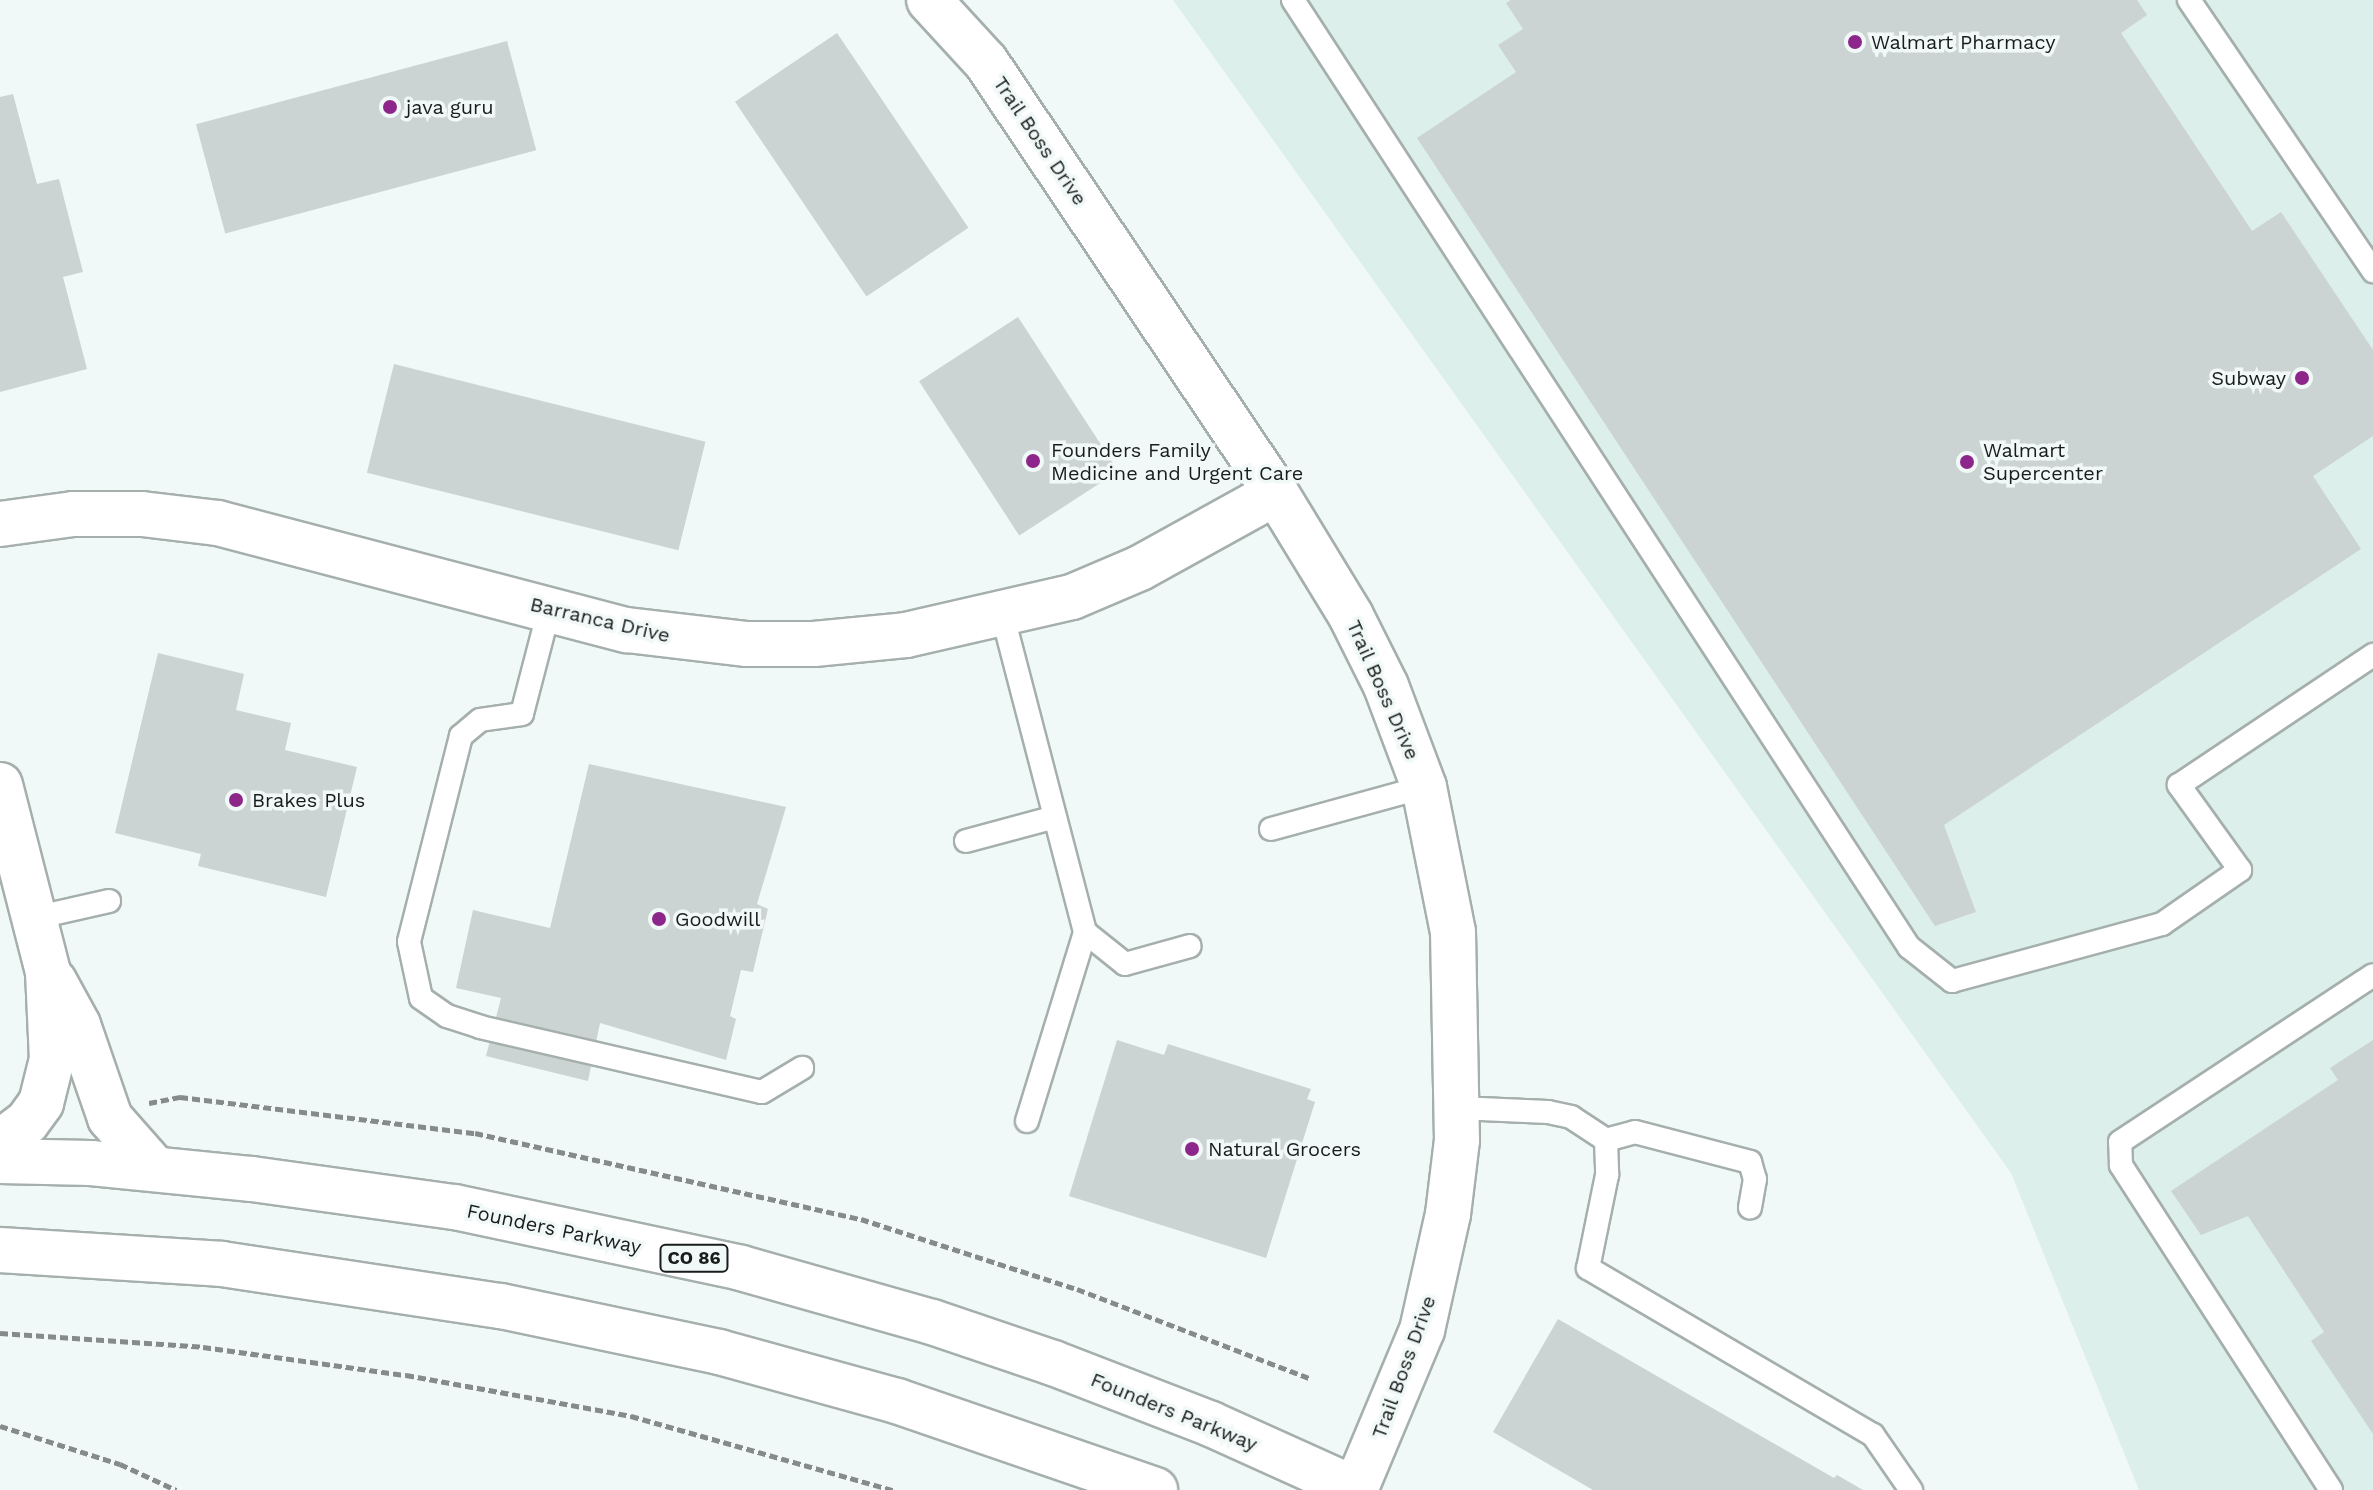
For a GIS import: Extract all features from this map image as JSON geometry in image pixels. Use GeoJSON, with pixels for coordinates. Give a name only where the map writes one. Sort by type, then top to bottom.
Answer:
{"type":"FeatureCollection","features":[{"type":"Feature","properties":{"kind":"main road","name":"Trail Boss Drive"},"geometry":{"type":"LineString","coordinates":[[929,0],[986,62],[1276,493],[1351,616],[1386,686],[1424,787],[1453,932],[1458,1108],[1448,1214],[1422,1330],[1356,1490]]}},
{"type":"Feature","properties":{"kind":"main road","name":"Barranca Drive"},"geometry":{"type":"LineString","coordinates":[[0,524],[73,514],[142,514],[218,523],[627,630],[747,644],[814,644],[906,635],[1003,617],[1072,597],[1140,568],[1276,493]]}},
{"type":"Feature","properties":{"kind":"main road"},"geometry":{"type":"LineString","coordinates":[[0,785],[48,972],[49,1083],[27,1122],[0,1142]]}},
{"type":"Feature","properties":{"kind":"main road"},"geometry":{"type":"LineString","coordinates":[[48,972],[78,1025],[110,1118],[155,1169]]}},
{"type":"Feature","properties":{"kind":"main road","name":"Founders Parkway"},"geometry":{"type":"LineString","coordinates":[[0,1161],[155,1169],[455,1207],[741,1268],[932,1322],[1053,1363],[1211,1424],[1356,1490]]}},
{"type":"Feature","properties":{"kind":"main road"},"geometry":{"type":"LineString","coordinates":[[0,1250],[222,1264],[501,1306],[719,1352],[897,1401],[1155,1490]]}},
{"type":"Feature","properties":{"kind":"lane"},"geometry":{"type":"LineString","coordinates":[[1293,0],[1909,947],[1952,981],[2162,924],[2240,870],[2179,785],[2373,655]]}},
{"type":"Feature","properties":{"kind":"lane"},"geometry":{"type":"LineString","coordinates":[[2189,0],[2373,271]]}},
{"type":"Feature","properties":{"kind":"lane"},"geometry":{"type":"LineString","coordinates":[[549,610],[522,714],[480,720],[461,736],[409,942],[421,998],[447,1016],[480,1027],[762,1092],[802,1068]]}},
{"type":"Feature","properties":{"kind":"lane"},"geometry":{"type":"LineString","coordinates":[[1003,617],[1085,932],[1027,1121]]}},
{"type":"Feature","properties":{"kind":"lane"},"geometry":{"type":"LineString","coordinates":[[1271,829],[1424,787]]}},
{"type":"Feature","properties":{"kind":"lane"},"geometry":{"type":"LineString","coordinates":[[966,841],[1055,817]]}},
{"type":"Feature","properties":{"kind":"lane"},"geometry":{"type":"LineString","coordinates":[[34,918],[109,901]]}},
{"type":"Feature","properties":{"kind":"lane"},"geometry":{"type":"LineString","coordinates":[[1085,932],[1125,964],[1190,946]]}},
{"type":"Feature","properties":{"kind":"lane"},"geometry":{"type":"LineString","coordinates":[[2331,1490],[2121,1165],[2120,1142],[2373,975]]}},
{"type":"Feature","properties":{"kind":"lane"},"geometry":{"type":"LineString","coordinates":[[1458,1108],[1571,1117],[1606,1140],[1635,1132],[1750,1162],[1755,1179],[1750,1208]]}},
{"type":"Feature","properties":{"kind":"lane"},"geometry":{"type":"LineString","coordinates":[[1606,1140],[1607,1175],[1588,1268],[1873,1435],[1906,1487]]}},
{"type":"Feature","properties":{"kind":"path"},"geometry":{"type":"LineString","coordinates":[[136,1102],[180,1097],[475,1133],[816,1209],[1077,1289],[1311,1379]]}},
{"type":"Feature","properties":{"kind":"path"},"geometry":{"type":"LineString","coordinates":[[0,1333],[203,1347],[406,1375],[631,1416],[893,1490]]}},
{"type":"Feature","properties":{"kind":"path"},"geometry":{"type":"LineString","coordinates":[[0,1426],[120,1464],[176,1490]]}},
{"type":"Feature","properties":{"kind":"shaded area"},"geometry":{"type":"Polygon","coordinates":[[[1173,0],[2373,0],[2373,1490],[2139,1490],[2011,1173],[1173,0]]]}},
{"type":"Feature","properties":{"kind":"building","name":"Walmart Supercenter"},"geometry":{"type":"Polygon","coordinates":[[[1511,0],[2137,0],[2147,15],[2121,33],[2252,231],[2281,212],[2373,350],[2373,436],[2313,476],[2361,549],[1944,825],[1976,912],[1935,926],[1417,138],[1516,72],[1498,45],[1523,29],[1506,3],[1511,0]]]}},
{"type":"Feature","properties":{"kind":"building"},"geometry":{"type":"Polygon","coordinates":[[[837,33],[968,228],[866,297],[735,102],[837,33]]]}},
{"type":"Feature","properties":{"kind":"building"},"geometry":{"type":"Polygon","coordinates":[[[507,41],[536,150],[225,233],[196,124],[507,41]]]}},
{"type":"Feature","properties":{"kind":"building"},"geometry":{"type":"Polygon","coordinates":[[[13,94],[37,184],[59,179],[83,272],[63,277],[87,369],[0,392],[0,97],[13,94]]]}},
{"type":"Feature","properties":{"kind":"building"},"geometry":{"type":"Polygon","coordinates":[[[1018,317],[1118,471],[1019,536],[919,381],[1018,317]]]}},
{"type":"Feature","properties":{"kind":"building"},"geometry":{"type":"Polygon","coordinates":[[[394,364],[705,442],[678,550],[367,473],[394,364]]]}},
{"type":"Feature","properties":{"kind":"building","name":"Brakes Plus"},"geometry":{"type":"Polygon","coordinates":[[[158,653],[244,674],[236,710],[291,723],[285,750],[357,767],[326,897],[198,866],[201,854],[115,833],[158,653]]]}},
{"type":"Feature","properties":{"kind":"building","name":"Goodwill"},"geometry":{"type":"Polygon","coordinates":[[[589,764],[786,807],[757,904],[768,909],[753,972],[741,970],[730,1016],[736,1019],[726,1060],[600,1023],[588,1081],[486,1056],[501,998],[456,988],[473,910],[550,928],[589,764]]]}},
{"type":"Feature","properties":{"kind":"building","name":"Natural Grocers"},"geometry":{"type":"Polygon","coordinates":[[[1117,1040],[1164,1055],[1168,1044],[1311,1089],[1307,1099],[1315,1102],[1266,1258],[1069,1196],[1117,1040]]]}},
{"type":"Feature","properties":{"kind":"building"},"geometry":{"type":"Polygon","coordinates":[[[2373,1040],[2373,1434],[2311,1341],[2324,1332],[2248,1216],[2201,1235],[2171,1191],[2338,1080],[2330,1068],[2373,1040]]]}},
{"type":"Feature","properties":{"kind":"building"},"geometry":{"type":"Polygon","coordinates":[[[1558,1319],[1834,1478],[1837,1475],[1863,1490],[1593,1490],[1493,1432],[1558,1319]]]}},
{"type":"Feature","properties":{"kind":"place","name":"Walmart Pharmacy"},"geometry":{"type":"Point","coordinates":[1855,42]}},
{"type":"Feature","properties":{"kind":"place","name":"java guru"},"geometry":{"type":"Point","coordinates":[390,107]}},
{"type":"Feature","properties":{"kind":"place","name":"Subway"},"geometry":{"type":"Point","coordinates":[2302,378]}},
{"type":"Feature","properties":{"kind":"place","name":"Founders Family Medicine and Urgent Care"},"geometry":{"type":"Point","coordinates":[1033,461]}},
{"type":"Feature","properties":{"kind":"place","name":"Walmart Supercenter"},"geometry":{"type":"Point","coordinates":[1967,462]}},
{"type":"Feature","properties":{"kind":"place","name":"Brakes Plus"},"geometry":{"type":"Point","coordinates":[236,800]}},
{"type":"Feature","properties":{"kind":"place","name":"Goodwill"},"geometry":{"type":"Point","coordinates":[659,919]}},
{"type":"Feature","properties":{"kind":"place","name":"Natural Grocers"},"geometry":{"type":"Point","coordinates":[1192,1149]}}]}
